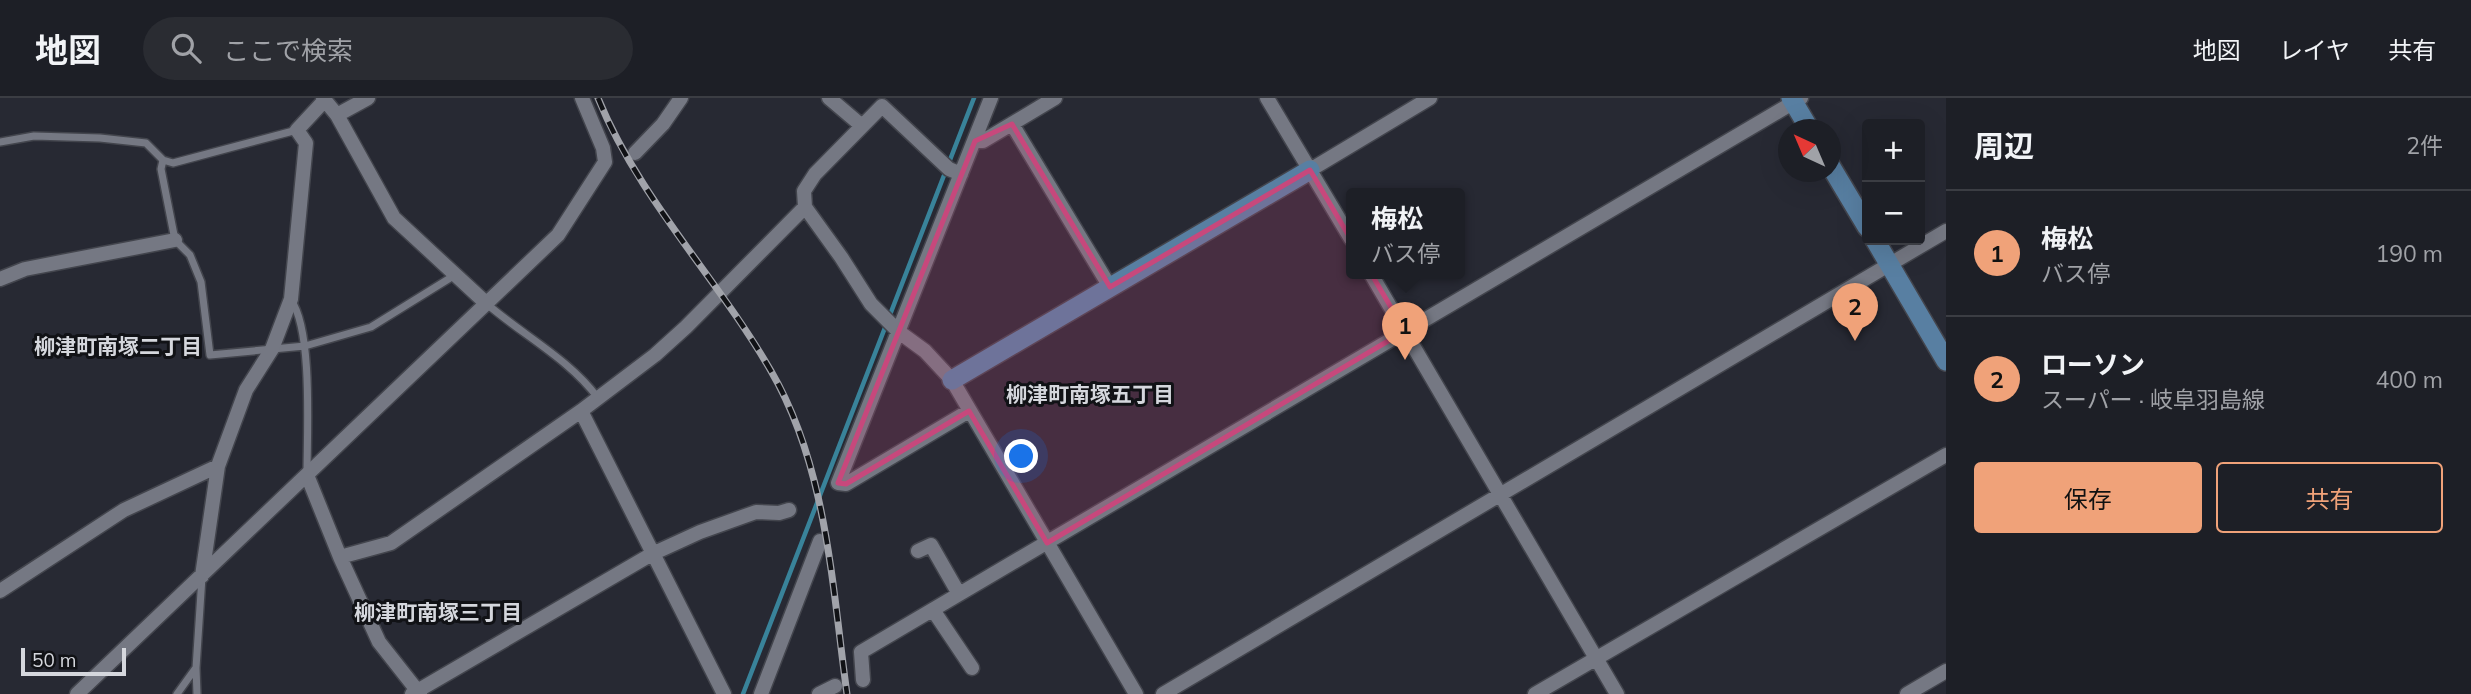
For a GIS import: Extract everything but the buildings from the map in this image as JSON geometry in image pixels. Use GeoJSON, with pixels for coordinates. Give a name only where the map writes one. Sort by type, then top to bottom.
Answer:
{"type":"FeatureCollection","features":[{"type":"Feature","properties":{"kind":"street"},"geometry":{"type":"LineString","coordinates":[[337,115],[368,98]]}},
{"type":"Feature","properties":{"kind":"street"},"geometry":{"type":"LineString","coordinates":[[77,694],[558,235],[606,162],[603,148],[582,98]]}},
{"type":"Feature","properties":{"kind":"street"},"geometry":{"type":"LineString","coordinates":[[635,153],[663,124],[681,98]]}},
{"type":"Feature","properties":{"kind":"street"},"geometry":{"type":"LineString","coordinates":[[829,98],[862,126]]}},
{"type":"Feature","properties":{"kind":"street"},"geometry":{"type":"LineString","coordinates":[[969,411],[846,484],[838,483],[991,98]]}},
{"type":"Feature","properties":{"kind":"street"},"geometry":{"type":"LineString","coordinates":[[975,141],[983,141],[1055,98]]}},
{"type":"Feature","properties":{"kind":"street"},"geometry":{"type":"LineString","coordinates":[[1267,98],[1346,231]]}},
{"type":"Feature","properties":{"kind":"street"},"geometry":{"type":"LineString","coordinates":[[952,380],[1430,98]]}},
{"type":"Feature","properties":{"kind":"street"},"geometry":{"type":"LineString","coordinates":[[202,576],[218,466],[246,390],[272,349],[290,299],[298,244],[306,143],[297,131],[324,100],[337,115],[394,218],[487,304]]}},
{"type":"Feature","properties":{"kind":"street"},"geometry":{"type":"LineString","coordinates":[[863,680],[861,652],[1795,100],[1804,119]]}},
{"type":"Feature","properties":{"kind":"street"},"geometry":{"type":"LineString","coordinates":[[961,174],[949,169],[882,106],[815,174],[804,191],[805,208],[841,257],[870,304],[899,332],[925,351],[952,380],[1136,694]]}},
{"type":"Feature","properties":{"kind":"street"},"geometry":{"type":"LineString","coordinates":[[1012,124],[1110,287]]}},
{"type":"Feature","properties":{"kind":"street"},"geometry":{"type":"LineString","coordinates":[[1841,182],[1862,218]]}},
{"type":"Feature","properties":{"kind":"street"},"geometry":{"type":"LineString","coordinates":[[340,558],[391,543],[581,411],[654,355],[695,319],[805,208]]}},
{"type":"Feature","properties":{"kind":"street"},"geometry":{"type":"LineString","coordinates":[[1163,694],[1946,231]]}},
{"type":"Feature","properties":{"kind":"street"},"geometry":{"type":"LineString","coordinates":[[0,279],[25,269],[175,240]]}},
{"type":"Feature","properties":{"kind":"street"},"geometry":{"type":"LineString","coordinates":[[1878,245],[1946,361]]}},
{"type":"Feature","properties":{"kind":"street"},"geometry":{"type":"LineString","coordinates":[[1374,279],[1617,694]]}},
{"type":"Feature","properties":{"kind":"street"},"geometry":{"type":"LineString","coordinates":[[581,411],[724,694]]}},
{"type":"Feature","properties":{"kind":"street"},"geometry":{"type":"LineString","coordinates":[[1535,694],[1946,455]]}},
{"type":"Feature","properties":{"kind":"street"},"geometry":{"type":"LineString","coordinates":[[0,591],[124,510],[218,466]]}},
{"type":"Feature","properties":{"kind":"street"},"geometry":{"type":"LineString","coordinates":[[307,475],[340,558],[379,642],[417,693],[652,554],[700,532],[756,512],[779,513],[789,510]]}},
{"type":"Feature","properties":{"kind":"street"},"geometry":{"type":"LineString","coordinates":[[761,694],[820,541]]}},
{"type":"Feature","properties":{"kind":"street"},"geometry":{"type":"LineString","coordinates":[[918,551],[931,545],[960,594]]}},
{"type":"Feature","properties":{"kind":"street"},"geometry":{"type":"LineString","coordinates":[[933,610],[972,668]]}},
{"type":"Feature","properties":{"kind":"street"},"geometry":{"type":"LineString","coordinates":[[1907,694],[1946,671]]}},
{"type":"Feature","properties":{"kind":"street"},"geometry":{"type":"LineString","coordinates":[[820,694],[835,686]]}},
{"type":"Feature","properties":{"kind":"lane"},"geometry":{"type":"LineString","coordinates":[[0,142],[34,136],[100,138],[146,143],[163,160],[173,163],[297,131]]}},
{"type":"Feature","properties":{"kind":"lane"},"geometry":{"type":"LineString","coordinates":[[163,160],[161,169],[175,240],[190,255],[201,282],[210,355],[305,346],[371,327],[455,275]]}},
{"type":"Feature","properties":{"kind":"lane"},"geometry":{"type":"LineString","coordinates":[[290,299],[298,309],[305,346],[307,475]]}},
{"type":"Feature","properties":{"kind":"lane"},"geometry":{"type":"LineString","coordinates":[[487,304],[578,376],[598,398]]}},
{"type":"Feature","properties":{"kind":"lane"},"geometry":{"type":"LineString","coordinates":[[197,694],[202,576]]}},
{"type":"Feature","properties":{"kind":"lane"},"geometry":{"type":"LineString","coordinates":[[177,694],[196,668]]}},
{"type":"Feature","properties":{"kind":"highlighted area"},"geometry":{"type":"Polygon","coordinates":[[[1012,124],[1110,287],[1310,170],[1405,331],[1047,543],[969,411],[846,484],[838,483],[975,141],[1012,124]]]}},
{"type":"Feature","properties":{"kind":"waterway"},"geometry":{"type":"LineString","coordinates":[[743,694],[974,98]]}},
{"type":"Feature","properties":{"kind":"railway"},"geometry":{"type":"LineString","coordinates":[[598,98],[635,170],[750,336],[790,408],[816,487],[831,570],[847,694]]}},
{"type":"Feature","properties":{"kind":"place","name":"ローソン"},"geometry":{"type":"Point","coordinates":[1855,341]}},
{"type":"Feature","properties":{"kind":"place","name":"梅松"},"geometry":{"type":"Point","coordinates":[1405,360]}},
{"type":"Feature","properties":{"kind":"district","name":"柳津町南塚二丁目"},"geometry":{"type":"Point","coordinates":[118,347]}},
{"type":"Feature","properties":{"kind":"district","name":"柳津町南塚五丁目"},"geometry":{"type":"Point","coordinates":[1090,395]}},
{"type":"Feature","properties":{"kind":"district","name":"柳津町南塚三丁目"},"geometry":{"type":"Point","coordinates":[438,613]}}]}
